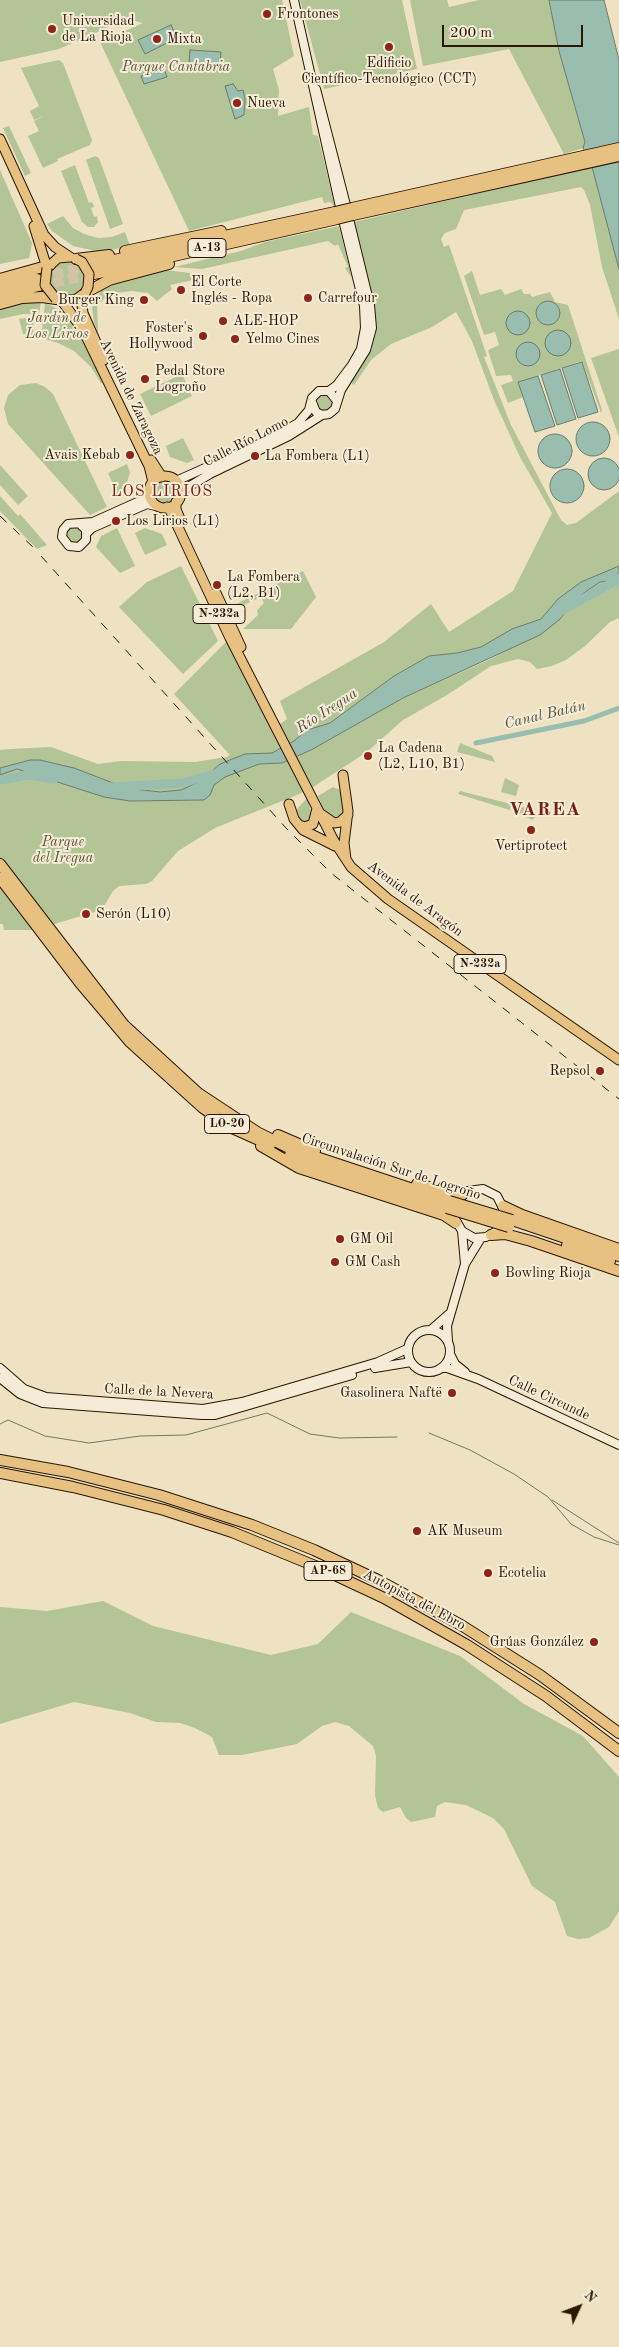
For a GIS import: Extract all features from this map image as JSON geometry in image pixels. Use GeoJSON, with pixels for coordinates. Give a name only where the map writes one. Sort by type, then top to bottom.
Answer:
{"type":"FeatureCollection","features":[{"type":"Feature","properties":{"kind":"highway","name":"A-13"},"geometry":{"type":"LineString","coordinates":[[345,214],[319,223],[93,270],[267,227],[345,214],[551,167],[619,148]]}},
{"type":"Feature","properties":{"kind":"highway","name":"A-13"},"geometry":{"type":"LineString","coordinates":[[551,167],[619,156]]}},
{"type":"Feature","properties":{"kind":"highway"},"geometry":{"type":"LineString","coordinates":[[83,295],[109,280],[319,223]]}},
{"type":"Feature","properties":{"kind":"highway"},"geometry":{"type":"LineString","coordinates":[[73,258],[100,257],[195,235],[249,227],[267,227]]}},
{"type":"Feature","properties":{"kind":"highway"},"geometry":{"type":"LineString","coordinates":[[0,279],[48,266]]}},
{"type":"Feature","properties":{"kind":"highway"},"geometry":{"type":"LineString","coordinates":[[0,287],[38,282],[0,295]]}},
{"type":"Feature","properties":{"kind":"highway"},"geometry":{"type":"LineString","coordinates":[[0,304],[22,298],[42,297],[59,300]]}},
{"type":"Feature","properties":{"kind":"highway","name":"Circunvalación Sur de Logroño"},"geometry":{"type":"LineString","coordinates":[[0,864],[63,955],[130,1042],[184,1093],[232,1128],[315,1167],[456,1210]]}},
{"type":"Feature","properties":{"kind":"highway","name":"Circunvalación Sur de Logroño"},"geometry":{"type":"LineString","coordinates":[[0,878],[129,1031],[167,1067],[212,1104],[289,1148],[503,1228],[579,1249],[619,1265]]}},
{"type":"Feature","properties":{"kind":"highway"},"geometry":{"type":"LineString","coordinates":[[232,1128],[300,1168],[444,1215],[456,1210]]}},
{"type":"Feature","properties":{"kind":"highway"},"geometry":{"type":"LineString","coordinates":[[503,1209],[619,1249]]}},
{"type":"Feature","properties":{"kind":"highway"},"geometry":{"type":"LineString","coordinates":[[503,1228],[505,1234],[530,1240],[619,1271]]}},
{"type":"Feature","properties":{"kind":"highway","name":"Circunvalación Sur de Logroño"},"geometry":{"type":"LineString","coordinates":[[503,1228],[619,1256]]}},
{"type":"Feature","properties":{"kind":"highway","name":"Autopista del Ebro"},"geometry":{"type":"LineString","coordinates":[[0,1460],[76,1474],[159,1495],[252,1525],[314,1550],[399,1591],[467,1629],[540,1675],[619,1733]]}},
{"type":"Feature","properties":{"kind":"highway","name":"Autopista del Ebro"},"geometry":{"type":"LineString","coordinates":[[0,1473],[96,1492],[180,1515],[254,1540],[342,1577],[412,1613],[487,1657],[559,1706],[619,1751]]}},
{"type":"Feature","properties":{"kind":"main road"},"geometry":{"type":"LineString","coordinates":[[294,0],[312,77],[314,98],[370,305],[372,328],[366,350],[332,412],[322,415],[313,409],[312,402],[315,393],[322,390],[329,391],[337,401]]}},
{"type":"Feature","properties":{"kind":"main road"},"geometry":{"type":"LineString","coordinates":[[0,139],[44,235],[56,247],[86,267],[89,274],[88,287],[83,295],[69,302],[59,300],[45,285],[48,266],[39,239],[0,153]]}},
{"type":"Feature","properties":{"kind":"main road"},"geometry":{"type":"LineString","coordinates":[[329,391],[337,385],[352,365],[361,349],[365,328],[364,306],[345,214]]}},
{"type":"Feature","properties":{"kind":"main road"},"geometry":{"type":"LineString","coordinates":[[48,266],[58,258],[73,258]]}},
{"type":"Feature","properties":{"kind":"main road","name":"Avenida de Zaragoza"},"geometry":{"type":"LineString","coordinates":[[83,295],[83,313],[111,378],[153,465],[162,476]]}},
{"type":"Feature","properties":{"kind":"main road","name":"Avenida de Zaragoza"},"geometry":{"type":"LineString","coordinates":[[59,300],[83,330],[149,466],[152,482]]}},
{"type":"Feature","properties":{"kind":"main road","name":"Calle Río Lomo"},"geometry":{"type":"LineString","coordinates":[[262,446],[298,423],[306,414],[312,402]]}},
{"type":"Feature","properties":{"kind":"main road","name":"Calle Río Lomo"},"geometry":{"type":"LineString","coordinates":[[176,481],[251,451],[322,415]]}},
{"type":"Feature","properties":{"kind":"main road","name":"Calle Río Lomo"},"geometry":{"type":"LineString","coordinates":[[180,492],[251,451]]}},
{"type":"Feature","properties":{"kind":"main road"},"geometry":{"type":"LineString","coordinates":[[162,476],[176,481],[180,492],[176,502],[163,507],[147,504],[89,529],[86,540],[79,547],[72,547],[64,542],[62,533],[65,527],[72,523],[93,522],[142,500],[149,492],[152,482],[162,476]]}},
{"type":"Feature","properties":{"kind":"main road","name":"N-232a"},"geometry":{"type":"LineString","coordinates":[[149,492],[152,501],[170,510],[230,638],[318,809]]}},
{"type":"Feature","properties":{"kind":"main road","name":"N-232a"},"geometry":{"type":"LineString","coordinates":[[176,502],[176,508],[268,705],[272,720]]}},
{"type":"Feature","properties":{"kind":"main road"},"geometry":{"type":"LineString","coordinates":[[80,524],[87,533]]}},
{"type":"Feature","properties":{"kind":"main road"},"geometry":{"type":"LineString","coordinates":[[343,776],[348,815],[344,843],[346,861]]}},
{"type":"Feature","properties":{"kind":"main road"},"geometry":{"type":"LineString","coordinates":[[289,804],[304,831],[323,838],[338,848]]}},
{"type":"Feature","properties":{"kind":"main road"},"geometry":{"type":"LineString","coordinates":[[299,825],[305,827],[313,824],[318,809],[334,823],[340,822],[348,815]]}},
{"type":"Feature","properties":{"kind":"main road","name":"Avenida de Aragón"},"geometry":{"type":"LineString","coordinates":[[318,809],[346,861],[362,878],[388,899],[619,1060]]}},
{"type":"Feature","properties":{"kind":"main road"},"geometry":{"type":"LineString","coordinates":[[456,1210],[475,1189],[483,1189],[497,1196],[503,1209]]}},
{"type":"Feature","properties":{"kind":"main road"},"geometry":{"type":"LineString","coordinates":[[456,1210],[468,1235],[481,1238]]}},
{"type":"Feature","properties":{"kind":"main road"},"geometry":{"type":"LineString","coordinates":[[456,1210],[465,1264]]}},
{"type":"Feature","properties":{"kind":"main road"},"geometry":{"type":"LineString","coordinates":[[448,1341],[440,1332],[432,1329],[423,1330],[412,1336],[407,1350],[411,1362],[426,1372],[441,1368],[450,1354],[447,1326],[465,1264],[481,1238],[503,1228]]}},
{"type":"Feature","properties":{"kind":"main road"},"geometry":{"type":"LineString","coordinates":[[432,1329],[452,1310]]}},
{"type":"Feature","properties":{"kind":"main road","name":"Calle de la Nevera"},"geometry":{"type":"LineString","coordinates":[[0,1368],[24,1389],[46,1397],[203,1409],[242,1402],[378,1362],[407,1350]]}},
{"type":"Feature","properties":{"kind":"main road","name":"Calle Circunde"},"geometry":{"type":"LineString","coordinates":[[450,1354],[455,1364],[468,1375]]}},
{"type":"Feature","properties":{"kind":"main road","name":"Calle de la Nevera"},"geometry":{"type":"LineString","coordinates":[[0,1378],[20,1394],[43,1403],[208,1415],[379,1367],[411,1362]]}},
{"type":"Feature","properties":{"kind":"main road","name":"Calle Circunde"},"geometry":{"type":"LineString","coordinates":[[441,1368],[447,1368],[468,1375],[619,1445]]}},
{"type":"Feature","properties":{"kind":"green space","name":"Parque Cantabria"},"geometry":{"type":"Polygon","coordinates":[[[0,0],[282,0],[294,56],[273,69],[279,90],[278,116],[309,107],[313,135],[318,136],[335,207],[330,202],[324,203],[322,197],[189,231],[100,42],[143,23],[127,19],[59,49],[0,62],[0,0]]]}},
{"type":"Feature","properties":{"kind":"green space"},"geometry":{"type":"Polygon","coordinates":[[[300,0],[402,0],[417,69],[324,89],[300,0]]]}},
{"type":"Feature","properties":{"kind":"green space"},"geometry":{"type":"Polygon","coordinates":[[[410,0],[447,0],[449,7],[479,0],[549,0],[559,51],[585,142],[583,148],[564,154],[509,49],[423,66],[410,0]]]}},
{"type":"Feature","properties":{"kind":"green space"},"geometry":{"type":"Polygon","coordinates":[[[59,60],[63,63],[92,140],[90,145],[57,159],[58,161],[43,168],[28,136],[39,131],[34,121],[44,116],[34,120],[30,111],[39,106],[21,68],[59,60]]]}},
{"type":"Feature","properties":{"kind":"green space"},"geometry":{"type":"Polygon","coordinates":[[[9,126],[31,173],[25,176],[3,128],[9,126]]]}},
{"type":"Feature","properties":{"kind":"green space"},"geometry":{"type":"Polygon","coordinates":[[[95,156],[99,158],[123,224],[110,229],[86,160],[95,156]]]}},
{"type":"Feature","properties":{"kind":"green space"},"geometry":{"type":"Polygon","coordinates":[[[75,165],[89,203],[92,202],[93,204],[94,207],[91,208],[94,217],[97,216],[98,222],[94,227],[88,227],[82,222],[61,171],[75,165]]]}},
{"type":"Feature","properties":{"kind":"green space"},"geometry":{"type":"Polygon","coordinates":[[[592,167],[619,269],[619,319],[602,267],[590,205],[581,187],[464,210],[456,229],[445,233],[441,239],[444,247],[449,245],[487,356],[484,357],[511,425],[561,520],[567,525],[576,523],[619,491],[619,566],[581,582],[558,599],[541,619],[512,629],[481,647],[457,653],[429,656],[394,676],[330,723],[310,729],[294,741],[272,753],[245,754],[220,764],[201,781],[181,790],[160,792],[126,788],[74,768],[40,760],[29,760],[0,768],[0,750],[51,747],[98,764],[121,761],[195,762],[227,757],[230,755],[174,694],[230,638],[272,729],[287,719],[280,701],[384,642],[431,604],[449,632],[513,591],[552,513],[520,457],[494,400],[472,341],[456,312],[432,327],[391,344],[371,360],[354,385],[350,381],[367,352],[354,222],[592,167]]]}},
{"type":"Feature","properties":{"kind":"green space"},"geometry":{"type":"Polygon","coordinates":[[[0,170],[32,243],[29,258],[0,264],[0,170]]]}},
{"type":"Feature","properties":{"kind":"green space"},"geometry":{"type":"Polygon","coordinates":[[[63,216],[73,228],[98,238],[112,237],[125,232],[130,246],[100,252],[73,246],[52,231],[47,224],[63,216]]]}},
{"type":"Feature","properties":{"kind":"green space"},"geometry":{"type":"Polygon","coordinates":[[[339,226],[352,278],[345,268],[348,267],[338,244],[335,246],[328,241],[202,269],[174,267],[241,251],[265,242],[339,226]]]}},
{"type":"Feature","properties":{"kind":"green space"},"geometry":{"type":"Polygon","coordinates":[[[67,262],[74,263],[79,267],[83,272],[83,286],[79,291],[74,295],[67,296],[60,295],[55,291],[51,286],[50,279],[51,272],[55,267],[60,263],[67,262]]]}},
{"type":"Feature","properties":{"kind":"green space"},"geometry":{"type":"Polygon","coordinates":[[[166,270],[190,273],[193,280],[170,285],[172,289],[157,301],[148,293],[132,291],[109,294],[101,302],[97,301],[98,333],[92,308],[101,290],[140,278],[140,276],[166,270]]]}},
{"type":"Feature","properties":{"kind":"green space"},"geometry":{"type":"Polygon","coordinates":[[[472,271],[480,295],[501,289],[505,295],[521,289],[524,294],[530,294],[532,297],[550,292],[555,302],[568,305],[602,410],[601,413],[582,361],[518,382],[523,397],[508,403],[501,385],[513,381],[511,375],[496,376],[488,350],[499,345],[495,332],[484,335],[464,276],[472,271]]]}},
{"type":"Feature","properties":{"kind":"green space"},"geometry":{"type":"Polygon","coordinates":[[[27,302],[41,302],[39,314],[23,314],[0,319],[0,307],[27,302]]]}},
{"type":"Feature","properties":{"kind":"green space","name":"Jardin de Los Lirios"},"geometry":{"type":"Polygon","coordinates":[[[45,303],[64,312],[71,320],[104,382],[101,383],[91,367],[74,351],[58,343],[41,338],[45,303]]]}},
{"type":"Feature","properties":{"kind":"green space"},"geometry":{"type":"Polygon","coordinates":[[[34,317],[33,335],[23,334],[19,319],[34,317]]]}},
{"type":"Feature","properties":{"kind":"green space"},"geometry":{"type":"Polygon","coordinates":[[[619,349],[619,437],[591,358],[619,349]]]}},
{"type":"Feature","properties":{"kind":"green space"},"geometry":{"type":"Polygon","coordinates":[[[182,374],[192,396],[151,416],[140,394],[182,374]]]}},
{"type":"Feature","properties":{"kind":"green space"},"geometry":{"type":"Polygon","coordinates":[[[36,383],[45,387],[53,394],[107,507],[90,515],[8,424],[4,408],[8,395],[20,385],[36,383]]]}},
{"type":"Feature","properties":{"kind":"green space"},"geometry":{"type":"Polygon","coordinates":[[[324,394],[330,397],[333,403],[330,409],[324,412],[318,409],[315,403],[318,397],[324,394]]]}},
{"type":"Feature","properties":{"kind":"green space"},"geometry":{"type":"Polygon","coordinates":[[[183,438],[194,460],[187,463],[170,457],[166,446],[183,438]]]}},
{"type":"Feature","properties":{"kind":"green space"},"geometry":{"type":"Polygon","coordinates":[[[127,464],[130,472],[125,489],[117,493],[108,473],[127,464]]]}},
{"type":"Feature","properties":{"kind":"green space"},"geometry":{"type":"Polygon","coordinates":[[[0,465],[28,496],[18,505],[0,485],[0,465]]]}},
{"type":"Feature","properties":{"kind":"green space"},"geometry":{"type":"Polygon","coordinates":[[[159,481],[169,481],[176,488],[176,498],[169,505],[159,505],[152,498],[152,488],[159,481]]]}},
{"type":"Feature","properties":{"kind":"green space"},"geometry":{"type":"Polygon","coordinates":[[[0,496],[18,516],[20,514],[47,545],[37,549],[0,511],[0,496]]]}},
{"type":"Feature","properties":{"kind":"green space"},"geometry":{"type":"Polygon","coordinates":[[[74,526],[80,529],[83,535],[80,541],[74,544],[68,541],[65,535],[68,529],[74,526]]]}},
{"type":"Feature","properties":{"kind":"green space"},"geometry":{"type":"Polygon","coordinates":[[[117,528],[135,566],[120,573],[96,547],[101,536],[117,528]]]}},
{"type":"Feature","properties":{"kind":"green space"},"geometry":{"type":"Polygon","coordinates":[[[145,528],[162,534],[167,545],[145,555],[135,533],[145,528]]]}},
{"type":"Feature","properties":{"kind":"green space"},"geometry":{"type":"Polygon","coordinates":[[[181,566],[218,641],[183,674],[119,607],[147,582],[181,566]]]}},
{"type":"Feature","properties":{"kind":"green space"},"geometry":{"type":"Polygon","coordinates":[[[303,571],[316,597],[291,629],[243,629],[258,615],[257,610],[264,603],[261,597],[235,609],[240,619],[235,622],[230,607],[303,571]]]}},
{"type":"Feature","properties":{"kind":"green space","name":"Parque del Iregua"},"geometry":{"type":"Polygon","coordinates":[[[619,580],[619,618],[610,622],[585,646],[566,660],[552,666],[537,669],[530,662],[518,659],[491,666],[447,695],[403,720],[367,752],[313,787],[215,828],[178,851],[152,881],[146,884],[119,886],[113,891],[104,906],[95,912],[34,930],[4,930],[3,924],[0,924],[0,775],[7,771],[17,769],[104,797],[130,801],[204,800],[214,785],[225,777],[259,764],[282,763],[311,750],[403,698],[536,637],[559,620],[581,595],[600,582],[619,580]]]}},
{"type":"Feature","properties":{"kind":"green space"},"geometry":{"type":"Polygon","coordinates":[[[460,743],[492,756],[495,762],[457,752],[460,743]]]}},
{"type":"Feature","properties":{"kind":"green space"},"geometry":{"type":"Polygon","coordinates":[[[505,778],[519,785],[516,796],[501,792],[505,778]]]}},
{"type":"Feature","properties":{"kind":"green space"},"geometry":{"type":"Polygon","coordinates":[[[333,787],[342,791],[344,810],[344,815],[336,820],[326,814],[318,796],[333,787]]]}},
{"type":"Feature","properties":{"kind":"green space"},"geometry":{"type":"Polygon","coordinates":[[[460,791],[511,804],[510,810],[458,794],[460,791]]]}},
{"type":"Feature","properties":{"kind":"green space"},"geometry":{"type":"Polygon","coordinates":[[[307,798],[313,818],[307,824],[300,821],[297,809],[307,798]]]}},
{"type":"Feature","properties":{"kind":"green space"},"geometry":{"type":"Polygon","coordinates":[[[515,805],[530,809],[537,816],[532,820],[514,811],[515,805]]]}},
{"type":"Feature","properties":{"kind":"green space"},"geometry":{"type":"Polygon","coordinates":[[[103,1601],[153,1626],[271,1655],[318,1644],[351,1612],[460,1656],[524,1704],[583,1736],[619,1777],[619,1911],[609,1927],[589,1938],[578,1939],[567,1936],[555,1902],[532,1886],[504,1829],[493,1818],[466,1805],[445,1802],[437,1806],[435,1817],[411,1822],[406,1818],[400,1807],[383,1812],[378,1808],[375,1795],[376,1756],[373,1746],[349,1726],[335,1722],[322,1726],[297,1744],[242,1755],[219,1755],[212,1737],[195,1728],[180,1723],[156,1722],[130,1713],[74,1702],[0,1724],[0,1607],[47,1611],[103,1601]]]}},
{"type":"Feature","properties":{"kind":"shaded area"},"geometry":{"type":"Polygon","coordinates":[[[549,0],[604,0],[619,60],[619,269],[592,167],[583,148],[585,142],[559,51],[549,0]]]}},
{"type":"Feature","properties":{"kind":"shaded area","name":"Mixta"},"geometry":{"type":"Polygon","coordinates":[[[171,25],[177,38],[145,54],[138,40],[171,25]]]}},
{"type":"Feature","properties":{"kind":"shaded area"},"geometry":{"type":"Polygon","coordinates":[[[190,50],[221,52],[220,67],[189,65],[190,50]]]}},
{"type":"Feature","properties":{"kind":"shaded area"},"geometry":{"type":"Polygon","coordinates":[[[164,69],[167,77],[144,84],[141,76],[164,69]]]}},
{"type":"Feature","properties":{"kind":"shaded area","name":"Nueva"},"geometry":{"type":"Polygon","coordinates":[[[233,84],[238,91],[243,90],[245,99],[244,115],[235,119],[225,86],[233,84]]]}},
{"type":"Feature","properties":{"kind":"shaded area"},"geometry":{"type":"Polygon","coordinates":[[[548,301],[557,304],[560,313],[557,322],[548,325],[539,322],[536,313],[539,304],[548,301]]]}},
{"type":"Feature","properties":{"kind":"shaded area"},"geometry":{"type":"Polygon","coordinates":[[[518,311],[527,314],[530,323],[527,332],[518,335],[509,332],[506,323],[509,314],[518,311]]]}},
{"type":"Feature","properties":{"kind":"shaded area"},"geometry":{"type":"Polygon","coordinates":[[[558,330],[567,334],[571,343],[567,352],[558,356],[549,352],[545,343],[549,334],[558,330]]]}},
{"type":"Feature","properties":{"kind":"shaded area"},"geometry":{"type":"Polygon","coordinates":[[[528,342],[537,345],[540,354],[537,363],[528,366],[519,363],[516,354],[519,345],[528,342]]]}},
{"type":"Feature","properties":{"kind":"shaded area"},"geometry":{"type":"Polygon","coordinates":[[[582,362],[598,412],[578,418],[562,368],[582,362]]]}},
{"type":"Feature","properties":{"kind":"shaded area"},"geometry":{"type":"Polygon","coordinates":[[[560,369],[576,419],[557,425],[541,375],[560,369]]]}},
{"type":"Feature","properties":{"kind":"shaded area"},"geometry":{"type":"Polygon","coordinates":[[[538,376],[555,426],[535,432],[518,382],[538,376]]]}},
{"type":"Feature","properties":{"kind":"shaded area"},"geometry":{"type":"Polygon","coordinates":[[[593,422],[605,427],[610,439],[605,451],[593,456],[581,451],[576,439],[581,427],[593,422]]]}},
{"type":"Feature","properties":{"kind":"shaded area"},"geometry":{"type":"Polygon","coordinates":[[[555,434],[567,439],[572,451],[567,463],[555,468],[543,463],[538,451],[543,439],[555,434]]]}},
{"type":"Feature","properties":{"kind":"shaded area"},"geometry":{"type":"Polygon","coordinates":[[[604,458],[616,462],[620,474],[616,486],[604,490],[592,486],[588,474],[592,462],[604,458]]]}},
{"type":"Feature","properties":{"kind":"shaded area"},"geometry":{"type":"Polygon","coordinates":[[[567,469],[579,474],[584,486],[579,498],[567,503],[555,498],[550,486],[555,474],[567,469]]]}},
{"type":"Feature","properties":{"kind":"shaded area","name":"Río Iregua"},"geometry":{"type":"Polygon","coordinates":[[[619,566],[619,580],[600,582],[581,595],[559,620],[540,635],[403,698],[311,750],[282,763],[259,764],[225,777],[214,785],[210,795],[204,800],[130,801],[104,797],[17,769],[0,775],[0,768],[30,760],[40,760],[74,768],[126,788],[160,792],[181,790],[201,781],[220,764],[245,754],[272,753],[294,741],[307,730],[330,723],[394,676],[429,656],[457,653],[481,647],[512,629],[541,619],[558,599],[581,582],[619,566]]]}},
{"type":"Feature","properties":{"kind":"waterway","name":"Río Iregua"},"geometry":{"type":"LineString","coordinates":[[559,612],[619,579]]}},
{"type":"Feature","properties":{"kind":"waterway","name":"Canal Batán"},"geometry":{"type":"LineString","coordinates":[[476,743],[584,721],[619,708]]}},
{"type":"Feature","properties":{"kind":"waterway","name":"Río Iregua"},"geometry":{"type":"LineString","coordinates":[[111,787],[182,783],[215,774]]}},
{"type":"Feature","properties":{"kind":"waterway","name":"Río Iregua"},"geometry":{"type":"LineString","coordinates":[[0,780],[28,775],[54,779]]}},
{"type":"Feature","properties":{"kind":"waterway"},"geometry":{"type":"LineString","coordinates":[[0,1424],[8,1420],[45,1436],[89,1443],[140,1436],[186,1435],[267,1413],[310,1434],[339,1438],[397,1437]]}},
{"type":"Feature","properties":{"kind":"waterway"},"geometry":{"type":"LineString","coordinates":[[429,1433],[470,1450],[514,1474],[548,1497],[571,1524],[594,1537],[619,1545]]}},
{"type":"Feature","properties":{"kind":"waterway"},"geometry":{"type":"LineString","coordinates":[[552,1500],[619,1543]]}},
{"type":"Feature","properties":{"kind":"tunnel"},"geometry":{"type":"LineString","coordinates":[[39,278],[91,265]]}},
{"type":"Feature","properties":{"kind":"tunnel"},"geometry":{"type":"LineString","coordinates":[[39,286],[94,274]]}},
{"type":"Feature","properties":{"kind":"railway"},"geometry":{"type":"LineString","coordinates":[[0,516],[35,549]]}},
{"type":"Feature","properties":{"kind":"railway"},"geometry":{"type":"LineString","coordinates":[[41,556],[286,828],[331,873],[619,1099]]}},
{"type":"Feature","properties":{"kind":"place","name":"Frontones"},"geometry":{"type":"Point","coordinates":[267,14]}},
{"type":"Feature","properties":{"kind":"place","name":"Universidad de La Rioja"},"geometry":{"type":"Point","coordinates":[52,29]}},
{"type":"Feature","properties":{"kind":"place","name":"Mixta"},"geometry":{"type":"Point","coordinates":[157,39]}},
{"type":"Feature","properties":{"kind":"place","name":"Edificio Científico-Tecnológico (CCT)"},"geometry":{"type":"Point","coordinates":[389,47]}},
{"type":"Feature","properties":{"kind":"place","name":"Nueva"},"geometry":{"type":"Point","coordinates":[237,103]}},
{"type":"Feature","properties":{"kind":"place","name":"El Corte Inglés - Ropa"},"geometry":{"type":"Point","coordinates":[181,290]}},
{"type":"Feature","properties":{"kind":"place","name":"Carrefour"},"geometry":{"type":"Point","coordinates":[308,298]}},
{"type":"Feature","properties":{"kind":"place","name":"Burger King"},"geometry":{"type":"Point","coordinates":[144,300]}},
{"type":"Feature","properties":{"kind":"place","name":"ALE-HOP"},"geometry":{"type":"Point","coordinates":[223,321]}},
{"type":"Feature","properties":{"kind":"place","name":"Foster's Hollywood"},"geometry":{"type":"Point","coordinates":[203,336]}},
{"type":"Feature","properties":{"kind":"place","name":"Yelmo Cines"},"geometry":{"type":"Point","coordinates":[235,339]}},
{"type":"Feature","properties":{"kind":"place","name":"Pedal Store Logroño"},"geometry":{"type":"Point","coordinates":[145,379]}},
{"type":"Feature","properties":{"kind":"place","name":"Avais Kebab"},"geometry":{"type":"Point","coordinates":[130,455]}},
{"type":"Feature","properties":{"kind":"place","name":"La Fombera (L1)"},"geometry":{"type":"Point","coordinates":[255,456]}},
{"type":"Feature","properties":{"kind":"place","name":"Los Lirios (L1)"},"geometry":{"type":"Point","coordinates":[116,521]}},
{"type":"Feature","properties":{"kind":"place","name":"La Fombera (L2, B1)"},"geometry":{"type":"Point","coordinates":[217,585]}},
{"type":"Feature","properties":{"kind":"place","name":"La Cadena (L2, L10, B1)"},"geometry":{"type":"Point","coordinates":[368,756]}},
{"type":"Feature","properties":{"kind":"place","name":"Vertiprotect"},"geometry":{"type":"Point","coordinates":[531,830]}},
{"type":"Feature","properties":{"kind":"place","name":"Serón (L10)"},"geometry":{"type":"Point","coordinates":[86,914]}},
{"type":"Feature","properties":{"kind":"place","name":"Repsol"},"geometry":{"type":"Point","coordinates":[600,1071]}},
{"type":"Feature","properties":{"kind":"place","name":"GM Oil"},"geometry":{"type":"Point","coordinates":[340,1239]}},
{"type":"Feature","properties":{"kind":"place","name":"GM Cash"},"geometry":{"type":"Point","coordinates":[335,1262]}},
{"type":"Feature","properties":{"kind":"place","name":"Bowling Rioja"},"geometry":{"type":"Point","coordinates":[495,1273]}},
{"type":"Feature","properties":{"kind":"place","name":"Gasolinera Naftë"},"geometry":{"type":"Point","coordinates":[452,1393]}},
{"type":"Feature","properties":{"kind":"place","name":"AK Museum"},"geometry":{"type":"Point","coordinates":[417,1531]}},
{"type":"Feature","properties":{"kind":"place","name":"Ecotelia"},"geometry":{"type":"Point","coordinates":[488,1573]}},
{"type":"Feature","properties":{"kind":"place","name":"Grúas González"},"geometry":{"type":"Point","coordinates":[594,1642]}},
{"type":"Feature","properties":{"kind":"district","name":"LOS LIRIOS"},"geometry":{"type":"Point","coordinates":[162,492]}},
{"type":"Feature","properties":{"kind":"district","name":"VAREA"},"geometry":{"type":"Point","coordinates":[545,810]}}]}
